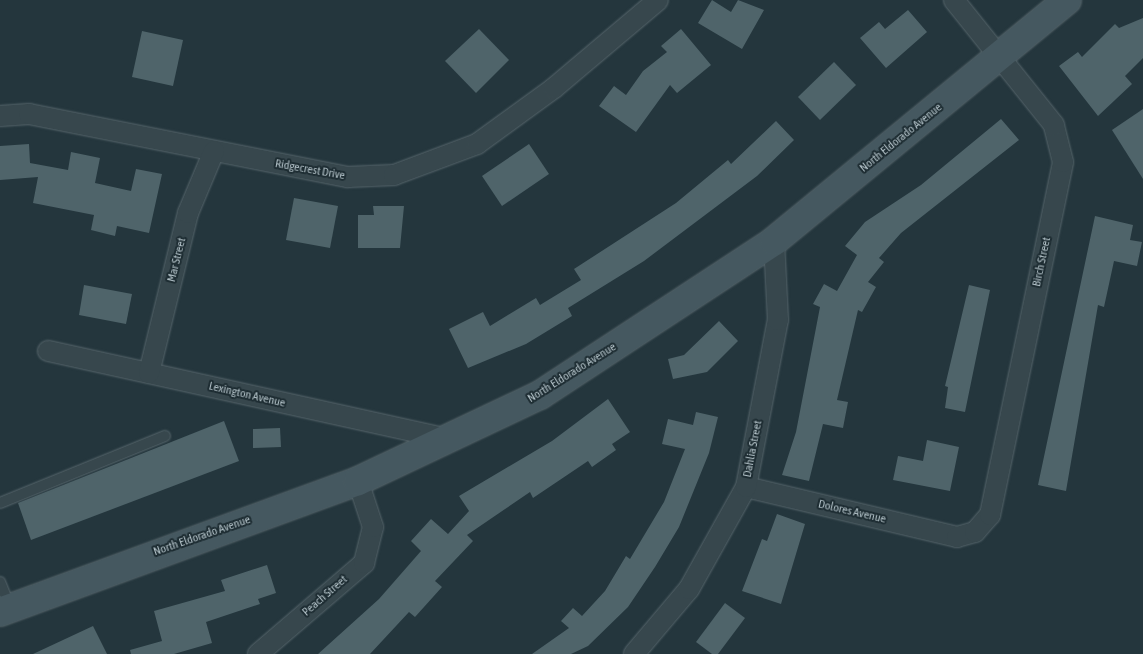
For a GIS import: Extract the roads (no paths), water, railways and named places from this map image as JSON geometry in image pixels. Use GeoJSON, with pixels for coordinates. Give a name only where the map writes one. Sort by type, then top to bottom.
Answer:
{"type":"FeatureCollection","features":[{"type":"Feature","properties":{"kind":"street","name":"Ridgecrest Drive"},"geometry":{"type":"LineString","coordinates":[[0,116],[29,114],[348,177],[394,175],[477,144],[569,76],[658,0]]}},
{"type":"Feature","properties":{"kind":"street","name":"Birch Street"},"geometry":{"type":"LineString","coordinates":[[954,0],[1002,57],[1054,125],[1063,162],[990,515],[976,532],[957,537]]}},
{"type":"Feature","properties":{"kind":"street","name":"North Eldorado Avenue"},"geometry":{"type":"LineString","coordinates":[[5,610],[358,481],[540,395],[774,241],[1002,57],[1067,0]]}},
{"type":"Feature","properties":{"kind":"street","name":"Mar Street"},"geometry":{"type":"LineString","coordinates":[[149,373],[188,213],[214,151]]}},
{"type":"Feature","properties":{"kind":"street","name":"Dahlia Street"},"geometry":{"type":"LineString","coordinates":[[634,654],[689,589],[746,487],[778,320],[774,241]]}},
{"type":"Feature","properties":{"kind":"street","name":"Lexington Avenue"},"geometry":{"type":"LineString","coordinates":[[48,351],[447,439]]}},
{"type":"Feature","properties":{"kind":"street","name":"Peach Street"},"geometry":{"type":"LineString","coordinates":[[258,654],[364,563],[373,527],[358,481]]}},
{"type":"Feature","properties":{"kind":"street","name":"Dolores Avenue"},"geometry":{"type":"LineString","coordinates":[[746,487],[957,537]]}},
{"type":"Feature","properties":{"kind":"lane"},"geometry":{"type":"LineString","coordinates":[[0,503],[165,436]]}},
{"type":"Feature","properties":{"kind":"lane"},"geometry":{"type":"LineString","coordinates":[[0,582],[5,610]]}}]}
